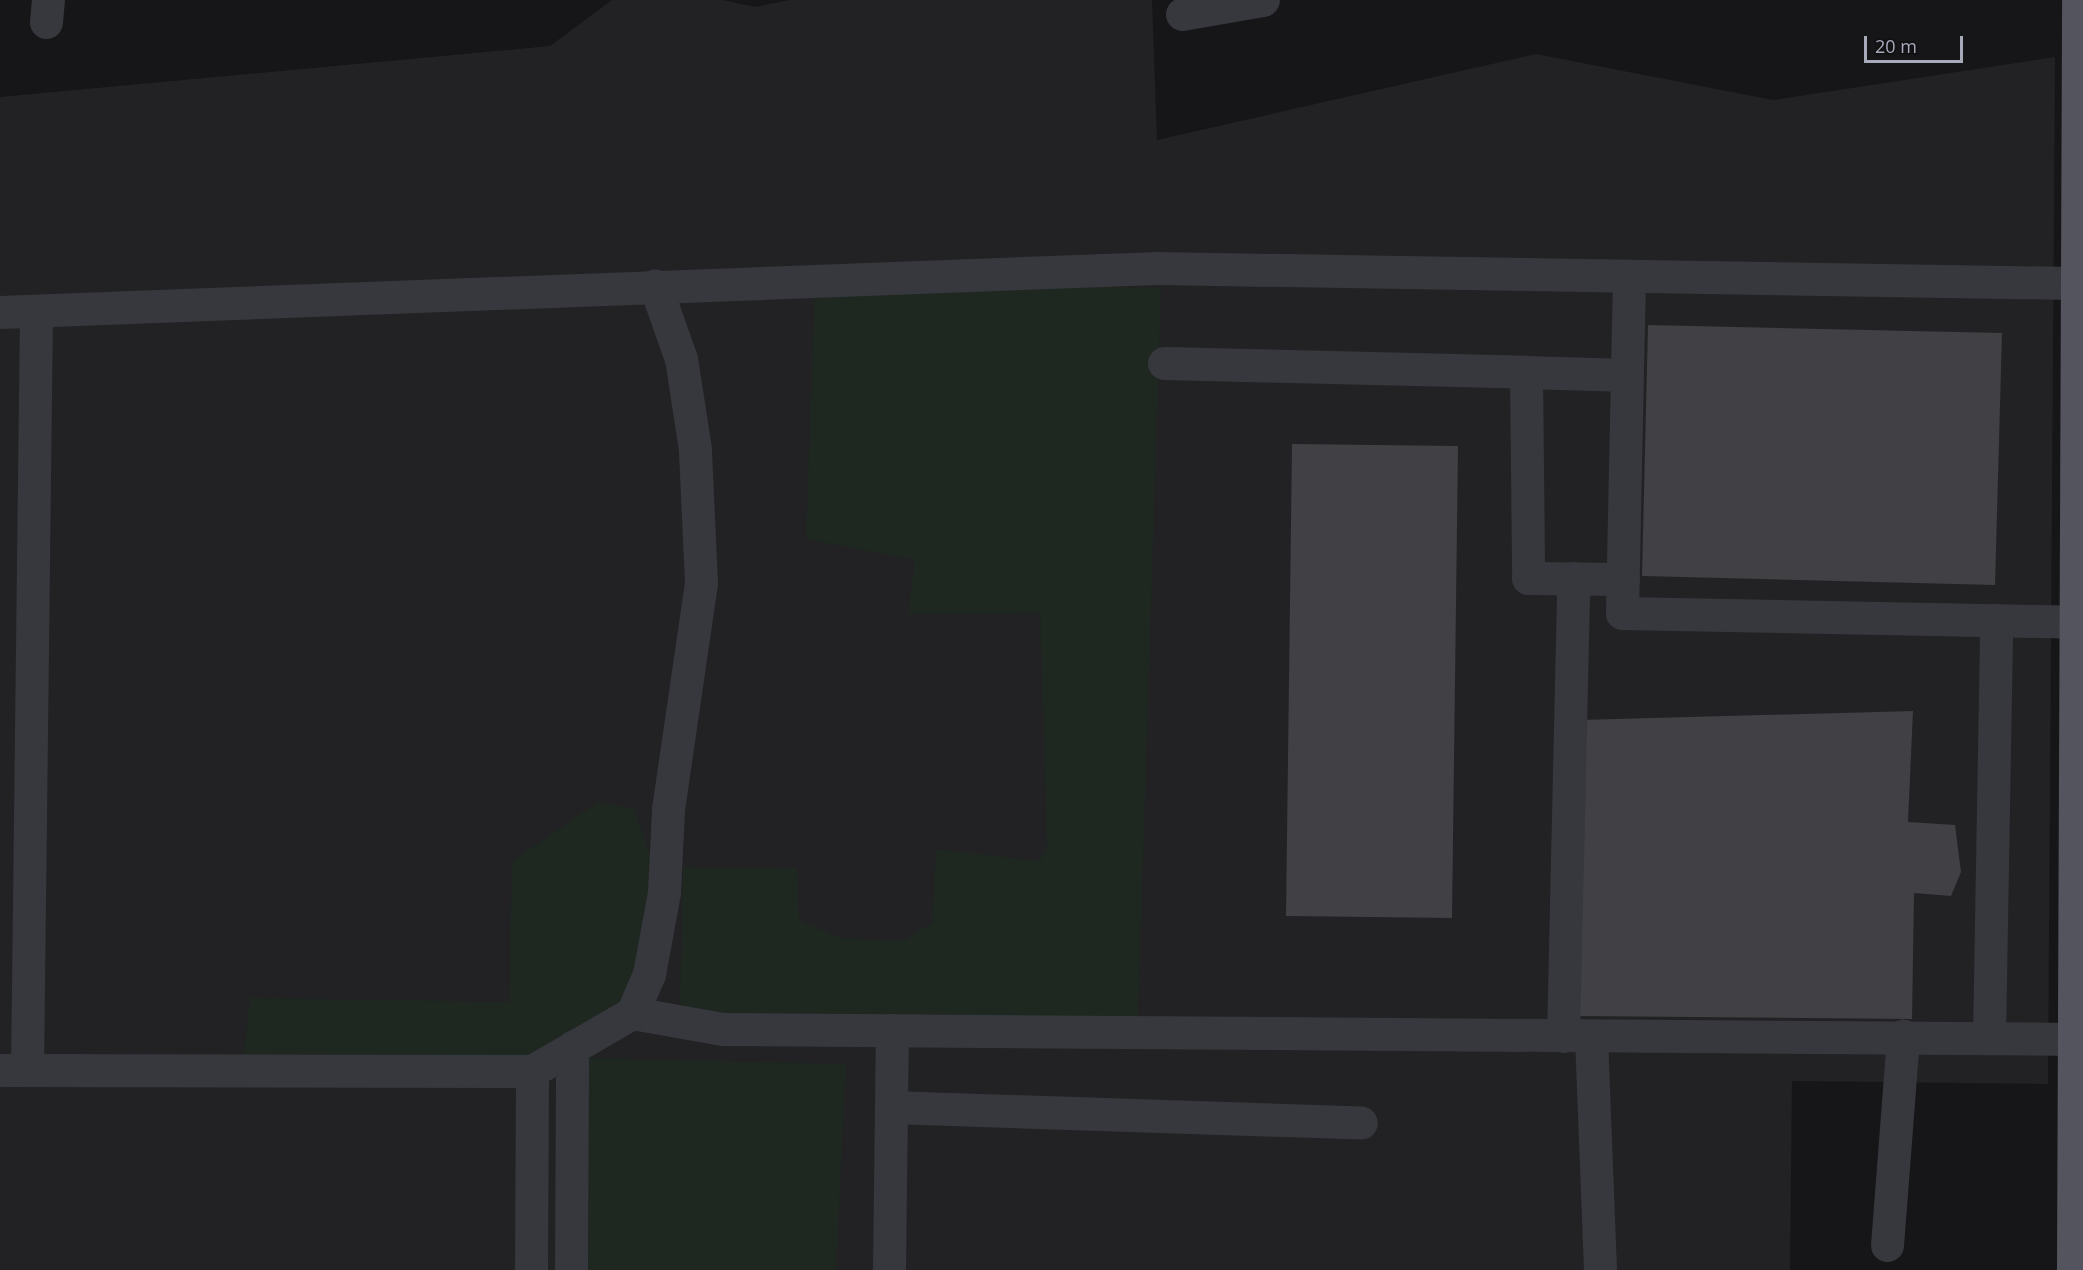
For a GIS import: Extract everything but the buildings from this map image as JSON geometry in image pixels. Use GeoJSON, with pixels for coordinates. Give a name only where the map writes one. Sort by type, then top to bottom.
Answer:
{"type":"FeatureCollection","features":[{"type":"Feature","properties":{"kind":"main road"},"geometry":{"type":"LineString","coordinates":[[2073,1270],[2076,283],[2080,50],[2078,0]]}},
{"type":"Feature","properties":{"kind":"street"},"geometry":{"type":"LineString","coordinates":[[1182,14],[1263,0]]}},
{"type":"Feature","properties":{"kind":"street"},"geometry":{"type":"LineString","coordinates":[[0,312],[655,285],[1157,268],[2076,283]]}},
{"type":"Feature","properties":{"kind":"street"},"geometry":{"type":"LineString","coordinates":[[1629,277],[1622,613],[2075,622]]}},
{"type":"Feature","properties":{"kind":"street"},"geometry":{"type":"LineString","coordinates":[[36,311],[13,1070],[532,1071],[632,1013],[649,974],[664,892],[668,809],[701,583],[695,449],[681,359],[655,285]]}},
{"type":"Feature","properties":{"kind":"street"},"geometry":{"type":"LineString","coordinates":[[1164,363],[1627,375]]}},
{"type":"Feature","properties":{"kind":"street"},"geometry":{"type":"LineString","coordinates":[[1526,372],[1528,578],[1623,579]]}},
{"type":"Feature","properties":{"kind":"street"},"geometry":{"type":"LineString","coordinates":[[1573,578],[1577,1036],[1600,1270]]}},
{"type":"Feature","properties":{"kind":"street"},"geometry":{"type":"LineString","coordinates":[[1989,1037],[1996,620]]}},
{"type":"Feature","properties":{"kind":"street"},"geometry":{"type":"LineString","coordinates":[[632,1013],[723,1029],[2073,1039]]}},
{"type":"Feature","properties":{"kind":"street"},"geometry":{"type":"LineString","coordinates":[[889,1270],[892,1030]]}},
{"type":"Feature","properties":{"kind":"street"},"geometry":{"type":"LineString","coordinates":[[1887,1245],[1903,1036]]}},
{"type":"Feature","properties":{"kind":"street"},"geometry":{"type":"LineString","coordinates":[[571,1270],[572,1047]]}},
{"type":"Feature","properties":{"kind":"street"},"geometry":{"type":"LineString","coordinates":[[531,1270],[532,1071]]}},
{"type":"Feature","properties":{"kind":"street"},"geometry":{"type":"LineString","coordinates":[[891,1107],[1361,1123]]}},
{"type":"Feature","properties":{"kind":"shaded area"},"geometry":{"type":"Polygon","coordinates":[[[612,0],[723,0],[755,7],[789,0],[1152,0],[1157,140],[1536,54],[1773,100],[2055,57],[2048,1084],[1792,1081],[1790,1270],[0,1270],[0,97],[550,46],[612,0]]]}},
{"type":"Feature","properties":{"kind":"shaded area"},"geometry":{"type":"Polygon","coordinates":[[[815,278],[1161,288],[1138,1023],[680,1014],[683,867],[797,868],[799,919],[839,938],[901,941],[932,924],[936,849],[1040,861],[1047,848],[1040,613],[908,614],[915,560],[806,539],[815,278]]]}},
{"type":"Feature","properties":{"kind":"shaded area"},"geometry":{"type":"Polygon","coordinates":[[[598,802],[634,809],[664,892],[615,1023],[542,1065],[242,1070],[250,998],[509,1002],[512,861],[598,802]]]}},
{"type":"Feature","properties":{"kind":"shaded area"},"geometry":{"type":"Polygon","coordinates":[[[587,1058],[846,1064],[836,1270],[583,1270],[587,1058]]]}}]}
